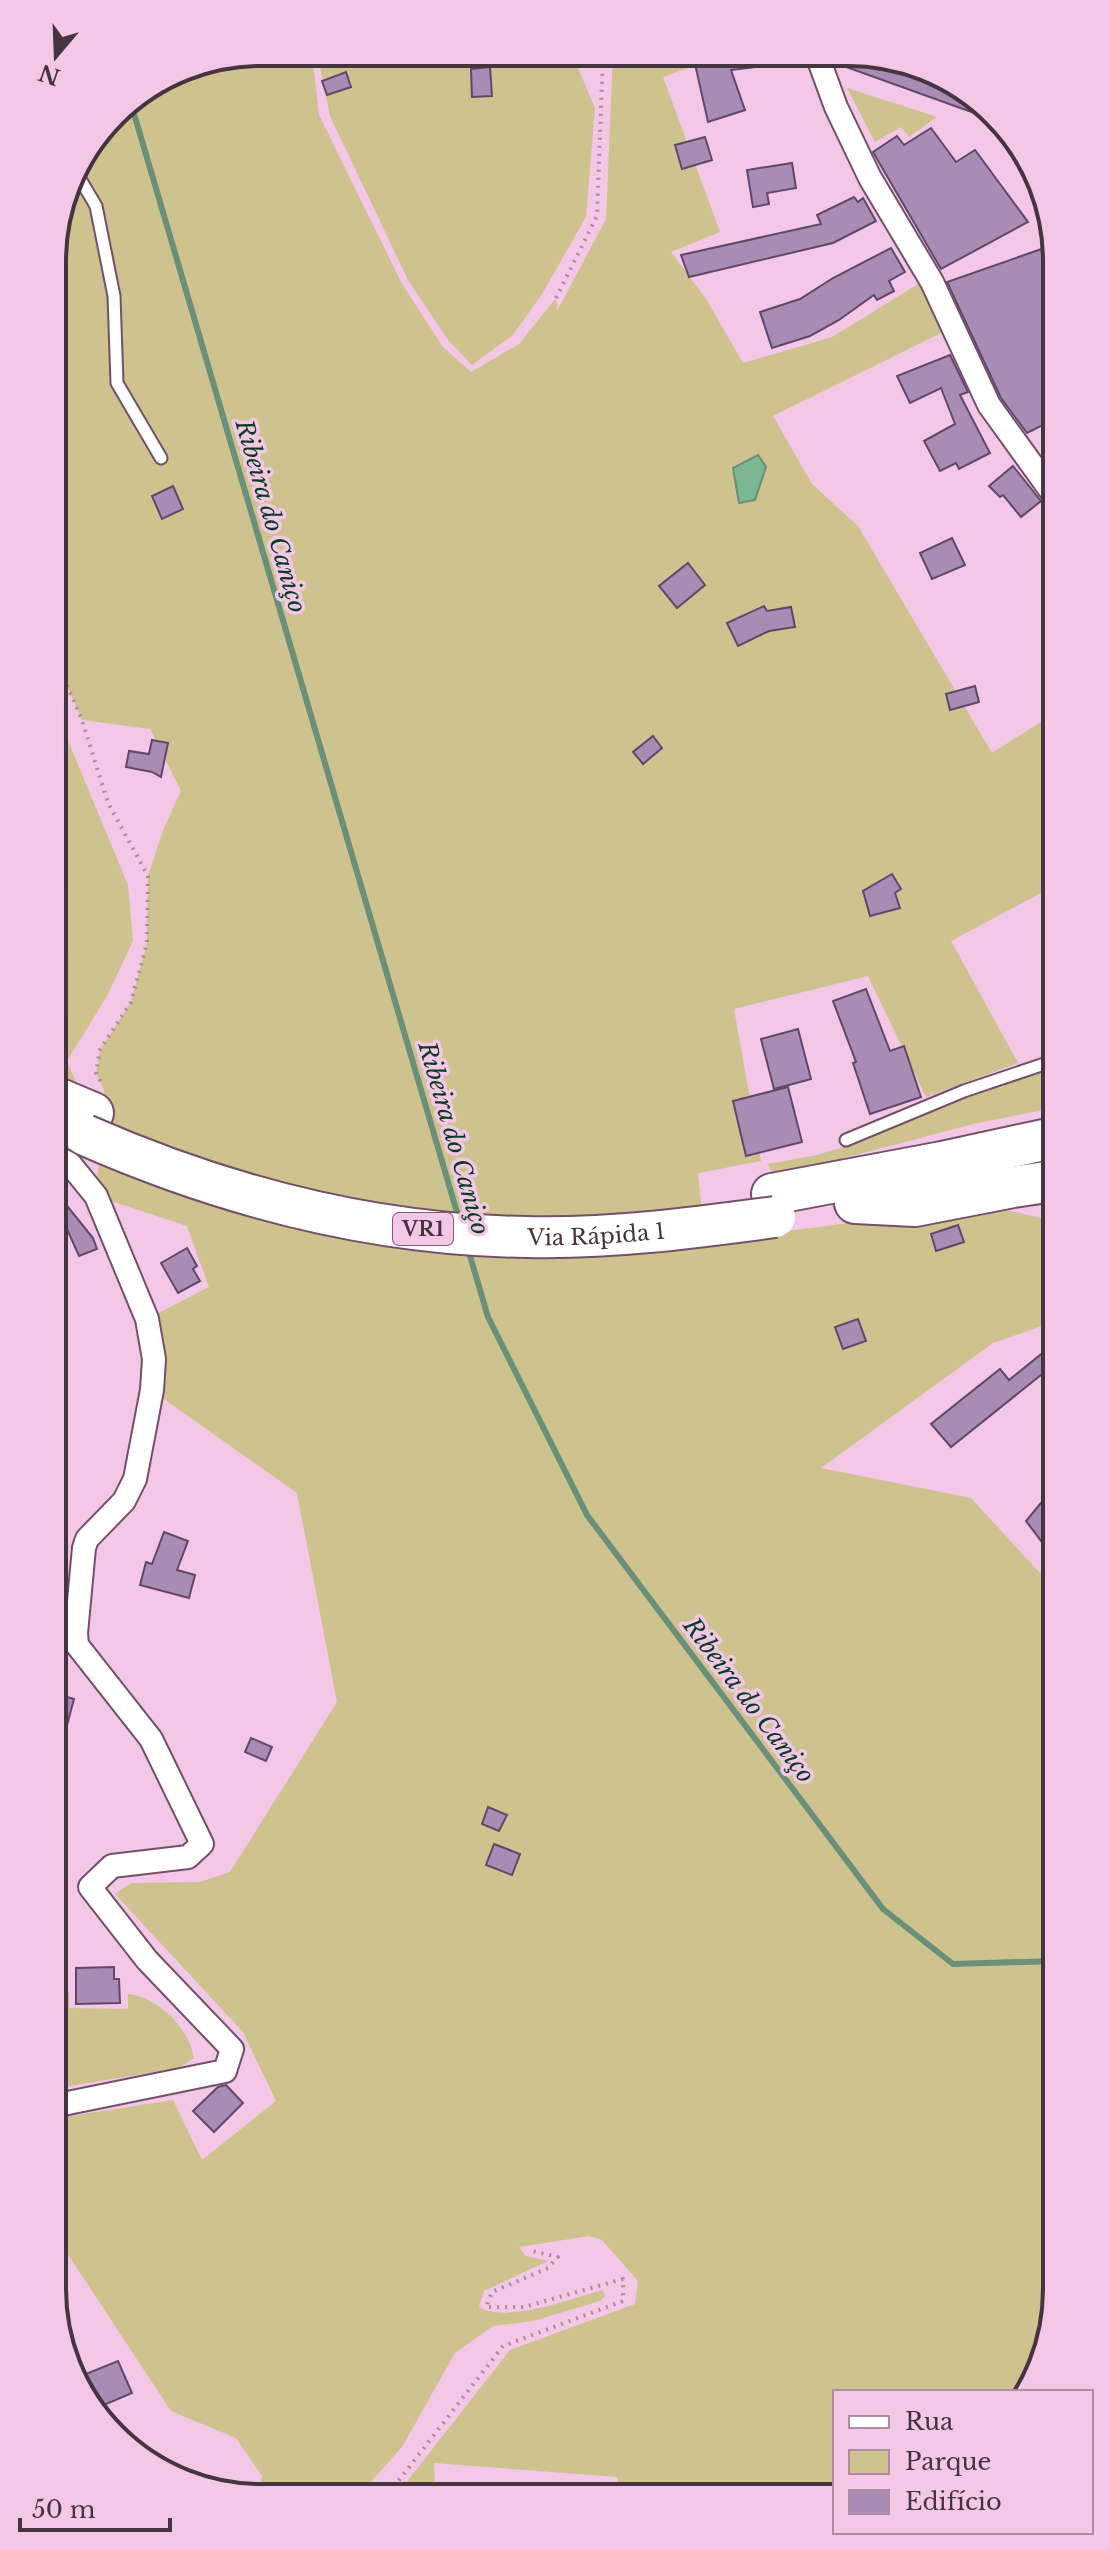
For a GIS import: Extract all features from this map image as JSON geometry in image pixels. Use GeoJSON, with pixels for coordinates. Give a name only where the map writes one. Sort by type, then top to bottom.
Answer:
{"type":"FeatureCollection","features":[{"type":"Feature","properties":{"kind":"highway","name":"Via Rápida 1"},"geometry":{"type":"LineString","coordinates":[[79,1123],[139,1158],[265,1200],[394,1226],[526,1237],[687,1229],[942,1162],[1043,1140]]}},
{"type":"Feature","properties":{"kind":"highway"},"geometry":{"type":"LineString","coordinates":[[942,1162],[973,1138],[1043,1125]]}},
{"type":"Feature","properties":{"kind":"highway","name":"Via Rápida 1"},"geometry":{"type":"LineString","coordinates":[[773,1206],[855,1203],[1043,1163]]}},
{"type":"Feature","properties":{"kind":"highway"},"geometry":{"type":"LineString","coordinates":[[855,1203],[915,1206],[1043,1183]]}},
{"type":"Feature","properties":{"kind":"street"},"geometry":{"type":"LineString","coordinates":[[821,66],[836,107],[870,178],[932,282],[989,405],[1043,480]]}},
{"type":"Feature","properties":{"kind":"street"},"geometry":{"type":"LineString","coordinates":[[66,2103],[225,2071],[232,2049],[147,1960],[90,1887],[112,1866],[188,1857],[202,1844],[151,1739],[77,1645],[87,1539],[124,1501],[135,1479],[152,1390],[154,1359],[147,1319],[96,1196],[70,1164],[79,1123]]}},
{"type":"Feature","properties":{"kind":"lane"},"geometry":{"type":"LineString","coordinates":[[83,184],[96,206],[114,296],[117,383],[161,458]]}},
{"type":"Feature","properties":{"kind":"lane"},"geometry":{"type":"LineString","coordinates":[[846,1140],[964,1091],[1043,1064]]}},
{"type":"Feature","properties":{"kind":"lane"},"geometry":{"type":"LineString","coordinates":[[66,1616],[78,1622]]}},
{"type":"Feature","properties":{"kind":"path"},"geometry":{"type":"LineString","coordinates":[[556,298],[597,216],[603,66]]}},
{"type":"Feature","properties":{"kind":"path"},"geometry":{"type":"LineString","coordinates":[[66,683],[82,720],[108,803],[148,876],[147,943],[131,1002],[100,1050],[96,1073],[79,1123]]}},
{"type":"Feature","properties":{"kind":"path"},"geometry":{"type":"LineString","coordinates":[[396,2484],[503,2346],[623,2301],[623,2279],[524,2307],[486,2307],[492,2292],[548,2268],[558,2257],[528,2250]]}},
{"type":"Feature","properties":{"kind":"green space"},"geometry":{"type":"Polygon","coordinates":[[[249,66],[314,66],[319,115],[402,284],[443,347],[471,372],[519,344],[556,298],[557,311],[606,219],[612,66],[693,66],[663,77],[720,232],[671,252],[706,299],[743,363],[832,337],[923,281],[938,313],[941,333],[773,416],[812,484],[858,526],[992,753],[1043,721],[1043,895],[1041,893],[951,941],[1018,1063],[926,1097],[868,976],[734,1009],[761,1161],[698,1173],[705,1242],[985,1205],[1043,1219],[1043,1326],[993,1343],[821,1468],[971,1498],[1043,1574],[1043,2301],[1033,2351],[1014,2390],[833,2390],[833,2484],[618,2484],[618,2477],[434,2463],[435,2484],[405,2484],[510,2350],[635,2304],[638,2281],[602,2240],[589,2236],[519,2247],[526,2256],[548,2261],[484,2291],[479,2307],[505,2313],[603,2290],[605,2296],[600,2301],[533,2321],[493,2326],[455,2353],[402,2447],[369,2484],[260,2484],[262,2476],[236,2438],[171,2411],[66,2252],[66,2117],[173,2100],[202,2160],[276,2101],[243,2032],[115,1894],[131,1883],[200,1882],[230,1872],[337,1702],[297,1493],[161,1397],[147,1319],[209,1287],[187,1226],[96,1196],[104,1090],[96,1073],[100,1050],[131,1002],[147,943],[148,876],[163,830],[181,791],[150,729],[82,720],[66,683],[66,249],[81,187],[99,153],[123,123],[142,106],[175,86],[211,73],[249,66]]]}},
{"type":"Feature","properties":{"kind":"green space"},"geometry":{"type":"Polygon","coordinates":[[[320,66],[577,66],[595,108],[586,217],[542,294],[513,335],[472,365],[448,340],[408,280],[330,116],[320,66]]]}},
{"type":"Feature","properties":{"kind":"green space"},"geometry":{"type":"Polygon","coordinates":[[[847,88],[937,117],[909,137],[901,127],[875,142],[847,88]]]}},
{"type":"Feature","properties":{"kind":"green space"},"geometry":{"type":"Polygon","coordinates":[[[66,736],[128,885],[133,941],[107,996],[67,1061],[82,1096],[66,1088],[66,736]]]}},
{"type":"Feature","properties":{"kind":"green space"},"geometry":{"type":"Polygon","coordinates":[[[1043,1071],[1043,1110],[973,1124],[799,1170],[772,1173],[768,1164],[817,1155],[853,1144],[970,1096],[1043,1071]]]}},
{"type":"Feature","properties":{"kind":"green space"},"geometry":{"type":"Polygon","coordinates":[[[66,1992],[69,1992],[69,2008],[128,2009],[128,1994],[139,1996],[161,2008],[179,2025],[191,2047],[194,2058],[179,2068],[66,2087],[66,1992]]]}},
{"type":"Feature","properties":{"kind":"shaded area"},"geometry":{"type":"Polygon","coordinates":[[[758,455],[766,467],[755,500],[739,503],[733,468],[758,455]]]}},
{"type":"Feature","properties":{"kind":"building"},"geometry":{"type":"Polygon","coordinates":[[[695,66],[765,66],[731,70],[745,110],[708,122],[695,66]]]}},
{"type":"Feature","properties":{"kind":"building"},"geometry":{"type":"Polygon","coordinates":[[[843,66],[886,70],[922,81],[945,92],[975,113],[843,66]]]}},
{"type":"Feature","properties":{"kind":"building"},"geometry":{"type":"Polygon","coordinates":[[[490,67],[492,96],[472,97],[471,69],[490,67]]]}},
{"type":"Feature","properties":{"kind":"building"},"geometry":{"type":"Polygon","coordinates":[[[346,72],[351,87],[327,95],[322,81],[346,72]]]}},
{"type":"Feature","properties":{"kind":"building"},"geometry":{"type":"Polygon","coordinates":[[[931,128],[956,162],[975,150],[1028,222],[941,269],[873,152],[897,136],[904,145],[931,128]]]}},
{"type":"Feature","properties":{"kind":"building"},"geometry":{"type":"Polygon","coordinates":[[[705,137],[712,160],[682,169],[675,145],[705,137]]]}},
{"type":"Feature","properties":{"kind":"building"},"geometry":{"type":"Polygon","coordinates":[[[792,163],[796,188],[767,193],[769,204],[753,207],[747,170],[792,163]]]}},
{"type":"Feature","properties":{"kind":"building"},"geometry":{"type":"Polygon","coordinates":[[[854,197],[858,202],[863,198],[876,221],[833,243],[689,277],[681,255],[821,224],[817,215],[854,197]]]}},
{"type":"Feature","properties":{"kind":"building"},"geometry":{"type":"Polygon","coordinates":[[[891,248],[905,272],[889,281],[894,291],[877,300],[874,295],[810,336],[772,348],[760,312],[800,299],[891,248]]]}},
{"type":"Feature","properties":{"kind":"building"},"geometry":{"type":"Polygon","coordinates":[[[1042,249],[1043,425],[1027,433],[1001,398],[947,282],[1042,249]]]}},
{"type":"Feature","properties":{"kind":"building"},"geometry":{"type":"Polygon","coordinates":[[[950,355],[968,392],[960,395],[990,453],[959,469],[956,463],[940,471],[924,441],[955,424],[941,388],[910,403],[897,376],[950,355]]]}},
{"type":"Feature","properties":{"kind":"building"},"geometry":{"type":"Polygon","coordinates":[[[1013,466],[1041,501],[1021,517],[1003,495],[1000,497],[989,486],[1013,466]]]}},
{"type":"Feature","properties":{"kind":"building"},"geometry":{"type":"Polygon","coordinates":[[[173,486],[183,509],[162,519],[152,496],[173,486]]]}},
{"type":"Feature","properties":{"kind":"building"},"geometry":{"type":"Polygon","coordinates":[[[952,538],[965,565],[932,579],[920,553],[952,538]]]}},
{"type":"Feature","properties":{"kind":"building"},"geometry":{"type":"Polygon","coordinates":[[[688,563],[705,585],[677,608],[659,586],[688,563]]]}},
{"type":"Feature","properties":{"kind":"building"},"geometry":{"type":"Polygon","coordinates":[[[764,606],[767,611],[791,607],[795,627],[769,631],[738,646],[727,623],[764,606]]]}},
{"type":"Feature","properties":{"kind":"building"},"geometry":{"type":"Polygon","coordinates":[[[975,686],[979,702],[950,710],[946,694],[975,686]]]}},
{"type":"Feature","properties":{"kind":"building"},"geometry":{"type":"Polygon","coordinates":[[[653,736],[662,748],[643,764],[633,752],[653,736]]]}},
{"type":"Feature","properties":{"kind":"building"},"geometry":{"type":"Polygon","coordinates":[[[152,740],[168,743],[161,777],[126,767],[129,751],[149,754],[152,740]]]}},
{"type":"Feature","properties":{"kind":"building"},"geometry":{"type":"Polygon","coordinates":[[[892,874],[901,889],[895,893],[900,908],[870,916],[863,891],[892,874]]]}},
{"type":"Feature","properties":{"kind":"building"},"geometry":{"type":"Polygon","coordinates":[[[866,989],[890,1051],[904,1046],[921,1097],[870,1114],[853,1063],[856,1062],[833,1001],[866,989]]]}},
{"type":"Feature","properties":{"kind":"building"},"geometry":{"type":"Polygon","coordinates":[[[798,1029],[811,1079],[774,1089],[761,1039],[798,1029]]]}},
{"type":"Feature","properties":{"kind":"building"},"geometry":{"type":"Polygon","coordinates":[[[788,1087],[802,1142],[746,1156],[733,1101],[788,1087]]]}},
{"type":"Feature","properties":{"kind":"building"},"geometry":{"type":"Polygon","coordinates":[[[66,1205],[93,1238],[97,1249],[79,1256],[67,1229],[66,1205]]]}},
{"type":"Feature","properties":{"kind":"building"},"geometry":{"type":"Polygon","coordinates":[[[958,1225],[964,1242],[936,1251],[931,1234],[958,1225]]]}},
{"type":"Feature","properties":{"kind":"building"},"geometry":{"type":"Polygon","coordinates":[[[187,1248],[197,1266],[193,1269],[200,1281],[178,1293],[161,1263],[187,1248]]]}},
{"type":"Feature","properties":{"kind":"building"},"geometry":{"type":"Polygon","coordinates":[[[858,1319],[866,1341],[843,1349],[835,1327],[858,1319]]]}},
{"type":"Feature","properties":{"kind":"building"},"geometry":{"type":"Polygon","coordinates":[[[1043,1353],[1043,1378],[1041,1375],[951,1447],[931,1424],[1000,1369],[1009,1380],[1043,1353]]]}},
{"type":"Feature","properties":{"kind":"building"},"geometry":{"type":"Polygon","coordinates":[[[1043,1500],[1043,1543],[1026,1521],[1043,1500]]]}},
{"type":"Feature","properties":{"kind":"building"},"geometry":{"type":"Polygon","coordinates":[[[164,1532],[188,1541],[177,1570],[195,1575],[189,1598],[140,1585],[146,1562],[152,1564],[164,1532]]]}},
{"type":"Feature","properties":{"kind":"building"},"geometry":{"type":"Polygon","coordinates":[[[66,1697],[74,1699],[66,1729],[66,1697]]]}},
{"type":"Feature","properties":{"kind":"building"},"geometry":{"type":"Polygon","coordinates":[[[251,1738],[272,1747],[266,1761],[245,1752],[251,1738]]]}},
{"type":"Feature","properties":{"kind":"building"},"geometry":{"type":"Polygon","coordinates":[[[488,1807],[507,1815],[499,1831],[482,1824],[488,1807]]]}},
{"type":"Feature","properties":{"kind":"building"},"geometry":{"type":"Polygon","coordinates":[[[494,1844],[520,1854],[512,1875],[486,1865],[494,1844]]]}},
{"type":"Feature","properties":{"kind":"building"},"geometry":{"type":"Polygon","coordinates":[[[114,1967],[114,1979],[119,1979],[120,2003],[76,2004],[76,1968],[114,1967]]]}},
{"type":"Feature","properties":{"kind":"building"},"geometry":{"type":"Polygon","coordinates":[[[226,2085],[243,2103],[214,2132],[193,2111],[218,2087],[226,2085]]]}},
{"type":"Feature","properties":{"kind":"building"},"geometry":{"type":"Polygon","coordinates":[[[118,2361],[132,2393],[104,2405],[86,2374],[118,2361]]]}},
{"type":"Feature","properties":{"kind":"waterway","name":"Ribeira do Caniço"},"geometry":{"type":"LineString","coordinates":[[134,113],[459,1219]]}},
{"type":"Feature","properties":{"kind":"waterway","name":"Ribeira do Caniço"},"geometry":{"type":"LineString","coordinates":[[468,1249],[488,1317],[587,1515],[883,1909],[953,1964],[1043,1961]]}}]}
